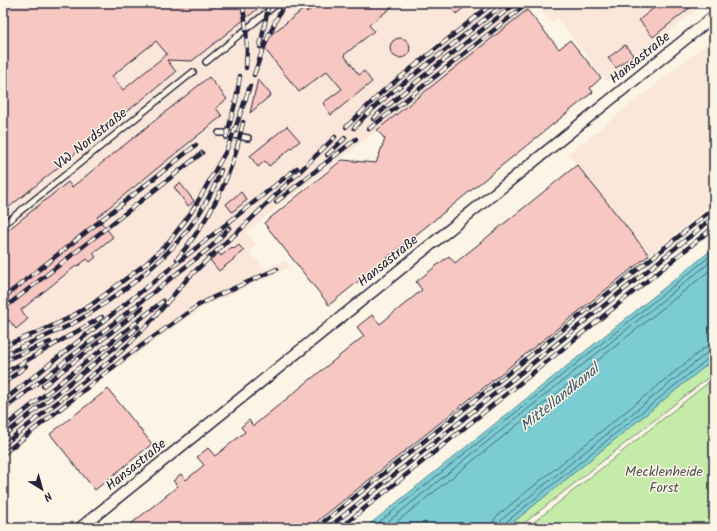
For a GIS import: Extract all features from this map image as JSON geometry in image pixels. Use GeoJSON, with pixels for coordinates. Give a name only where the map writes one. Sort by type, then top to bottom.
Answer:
{"type":"FeatureCollection","features":[{"type":"Feature","properties":{"kind":"street","name":"Hansastraße"},"geometry":{"type":"LineString","coordinates":[[84,527],[714,16]]}},
{"type":"Feature","properties":{"kind":"lane"},"geometry":{"type":"LineString","coordinates":[[206,62],[278,3]]}},
{"type":"Feature","properties":{"kind":"lane","name":"VW Nordstraße"},"geometry":{"type":"LineString","coordinates":[[3,225],[193,72]]}},
{"type":"Feature","properties":{"kind":"lane"},"geometry":{"type":"LineString","coordinates":[[219,133],[248,138]]}},
{"type":"Feature","properties":{"kind":"shaded area"},"geometry":{"type":"Polygon","coordinates":[[[3,3],[705,3],[607,82],[557,18],[551,23],[536,4],[378,130],[246,232],[256,244],[249,252],[265,269],[286,260],[290,267],[207,305],[115,370],[3,458],[3,3]]]}},
{"type":"Feature","properties":{"kind":"shaded area"},"geometry":{"type":"Polygon","coordinates":[[[714,38],[714,202],[650,255],[568,154],[714,38]]]}},
{"type":"Feature","properties":{"kind":"green space"},"geometry":{"type":"Polygon","coordinates":[[[714,359],[714,373],[518,528],[506,528],[714,359]]]}},
{"type":"Feature","properties":{"kind":"green space","name":"Mecklenheide Forst"},"geometry":{"type":"Polygon","coordinates":[[[714,378],[714,528],[526,528],[543,515],[714,378]]]}},
{"type":"Feature","properties":{"kind":"water","name":"Mittellandkanal"},"geometry":{"type":"Polygon","coordinates":[[[714,248],[714,359],[506,528],[365,528],[714,248]]]}},
{"type":"Feature","properties":{"kind":"building"},"geometry":{"type":"Polygon","coordinates":[[[3,3],[265,3],[192,61],[167,60],[176,72],[3,212],[3,3]],[[156,41],[112,76],[123,90],[167,54],[156,41]]]}},
{"type":"Feature","properties":{"kind":"building"},"geometry":{"type":"Polygon","coordinates":[[[319,3],[397,3],[369,25],[374,31],[344,55],[359,75],[364,71],[372,82],[331,115],[323,103],[342,89],[327,71],[299,92],[260,43],[304,9],[307,12],[319,3]]]}},
{"type":"Feature","properties":{"kind":"building"},"geometry":{"type":"Polygon","coordinates":[[[447,3],[470,3],[456,14],[447,3]]]}},
{"type":"Feature","properties":{"kind":"building"},"geometry":{"type":"Polygon","coordinates":[[[660,3],[696,3],[653,37],[639,20],[660,3]]]}},
{"type":"Feature","properties":{"kind":"building"},"geometry":{"type":"Polygon","coordinates":[[[527,10],[559,49],[570,40],[601,78],[590,88],[593,92],[329,305],[264,223],[342,160],[376,163],[385,139],[377,130],[527,10]]]}},
{"type":"Feature","properties":{"kind":"building"},"geometry":{"type":"Polygon","coordinates":[[[400,38],[407,41],[410,48],[407,55],[400,58],[393,55],[390,48],[393,41],[400,38]]]}},
{"type":"Feature","properties":{"kind":"building"},"geometry":{"type":"Polygon","coordinates":[[[625,45],[633,55],[616,68],[608,58],[625,45]]]}},
{"type":"Feature","properties":{"kind":"building"},"geometry":{"type":"Polygon","coordinates":[[[209,77],[227,99],[216,108],[222,116],[97,217],[113,237],[93,253],[96,257],[90,262],[87,259],[78,266],[77,265],[21,310],[28,319],[16,329],[9,320],[7,321],[3,316],[3,234],[68,182],[72,187],[209,77]]]}},
{"type":"Feature","properties":{"kind":"building"},"geometry":{"type":"Polygon","coordinates":[[[258,79],[271,95],[250,113],[258,79]]]}},
{"type":"Feature","properties":{"kind":"building"},"geometry":{"type":"Polygon","coordinates":[[[287,126],[300,141],[269,166],[265,161],[258,167],[250,156],[287,126]]]}},
{"type":"Feature","properties":{"kind":"building"},"geometry":{"type":"Polygon","coordinates":[[[577,165],[649,255],[309,528],[126,528],[178,486],[173,481],[181,474],[186,480],[204,465],[197,457],[208,448],[215,456],[245,432],[241,427],[249,420],[253,426],[364,336],[357,327],[372,315],[380,324],[422,290],[416,282],[449,256],[455,263],[577,165]]]}},
{"type":"Feature","properties":{"kind":"building"},"geometry":{"type":"Polygon","coordinates":[[[180,183],[194,201],[188,206],[174,187],[180,183]]]}},
{"type":"Feature","properties":{"kind":"building"},"geometry":{"type":"Polygon","coordinates":[[[241,192],[247,200],[232,212],[226,204],[241,192]]]}},
{"type":"Feature","properties":{"kind":"building"},"geometry":{"type":"Polygon","coordinates":[[[239,245],[244,251],[219,271],[210,260],[219,253],[221,256],[232,247],[234,249],[239,245]]]}},
{"type":"Feature","properties":{"kind":"building"},"geometry":{"type":"Polygon","coordinates":[[[108,389],[152,444],[95,490],[50,434],[108,389]]]}},
{"type":"Feature","properties":{"kind":"railway"},"geometry":{"type":"LineString","coordinates":[[242,3],[247,35],[246,68]]}},
{"type":"Feature","properties":{"kind":"railway"},"geometry":{"type":"LineString","coordinates":[[260,47],[269,3]]}},
{"type":"Feature","properties":{"kind":"railway"},"geometry":{"type":"LineString","coordinates":[[254,75],[260,56],[285,3]]}},
{"type":"Feature","properties":{"kind":"railway"},"geometry":{"type":"LineString","coordinates":[[346,127],[382,92],[493,3]]}},
{"type":"Feature","properties":{"kind":"railway"},"geometry":{"type":"LineString","coordinates":[[354,128],[386,97],[505,3]]}},
{"type":"Feature","properties":{"kind":"railway"},"geometry":{"type":"LineString","coordinates":[[373,119],[420,79],[516,3]]}},
{"type":"Feature","properties":{"kind":"railway"},"geometry":{"type":"LineString","coordinates":[[369,129],[528,3]]}},
{"type":"Feature","properties":{"kind":"railway"},"geometry":{"type":"LineString","coordinates":[[226,138],[236,100],[240,76]]}},
{"type":"Feature","properties":{"kind":"railway"},"geometry":{"type":"LineString","coordinates":[[3,346],[67,319],[91,305],[148,262],[167,244],[188,217],[226,151],[250,86]]}},
{"type":"Feature","properties":{"kind":"railway"},"geometry":{"type":"LineString","coordinates":[[177,259],[194,237],[222,189],[234,159],[243,122]]}},
{"type":"Feature","properties":{"kind":"railway"},"geometry":{"type":"LineString","coordinates":[[3,445],[128,345],[153,319],[188,278],[240,230],[335,137]]}},
{"type":"Feature","properties":{"kind":"railway"},"geometry":{"type":"LineString","coordinates":[[327,155],[345,138]]}},
{"type":"Feature","properties":{"kind":"railway"},"geometry":{"type":"LineString","coordinates":[[276,202],[356,139]]}},
{"type":"Feature","properties":{"kind":"railway"},"geometry":{"type":"LineString","coordinates":[[3,298],[196,145]]}},
{"type":"Feature","properties":{"kind":"railway"},"geometry":{"type":"LineString","coordinates":[[3,309],[202,153]]}},
{"type":"Feature","properties":{"kind":"railway"},"geometry":{"type":"LineString","coordinates":[[3,401],[297,168]]}},
{"type":"Feature","properties":{"kind":"railway"},"geometry":{"type":"LineString","coordinates":[[20,347],[58,331],[83,318],[118,294],[166,255],[192,224],[203,208],[221,170]]}},
{"type":"Feature","properties":{"kind":"railway"},"geometry":{"type":"LineString","coordinates":[[316,528],[714,208]]}},
{"type":"Feature","properties":{"kind":"railway"},"geometry":{"type":"LineString","coordinates":[[328,528],[714,217]]}},
{"type":"Feature","properties":{"kind":"railway"},"geometry":{"type":"LineString","coordinates":[[340,528],[714,227]]}},
{"type":"Feature","properties":{"kind":"railway"},"geometry":{"type":"LineString","coordinates":[[3,410],[212,246],[229,228]]}},
{"type":"Feature","properties":{"kind":"railway"},"geometry":{"type":"LineString","coordinates":[[3,454],[131,353],[197,306],[277,269]]}},
{"type":"Feature","properties":{"kind":"railway"},"geometry":{"type":"LineString","coordinates":[[3,428],[163,301]]}},
{"type":"Feature","properties":{"kind":"railway"},"geometry":{"type":"LineString","coordinates":[[43,386],[142,308]]}},
{"type":"Feature","properties":{"kind":"railway"},"geometry":{"type":"LineString","coordinates":[[3,374],[102,317]]}},
{"type":"Feature","properties":{"kind":"railway"},"geometry":{"type":"LineString","coordinates":[[3,436],[114,348],[138,327]]}},
{"type":"Feature","properties":{"kind":"railway"},"geometry":{"type":"LineString","coordinates":[[3,361],[50,342]]}},
{"type":"Feature","properties":{"kind":"railway"},"geometry":{"type":"LineString","coordinates":[[3,354],[25,346]]}},
{"type":"Feature","properties":{"kind":"railway"},"geometry":{"type":"LineString","coordinates":[[3,384],[26,366]]}}]}
